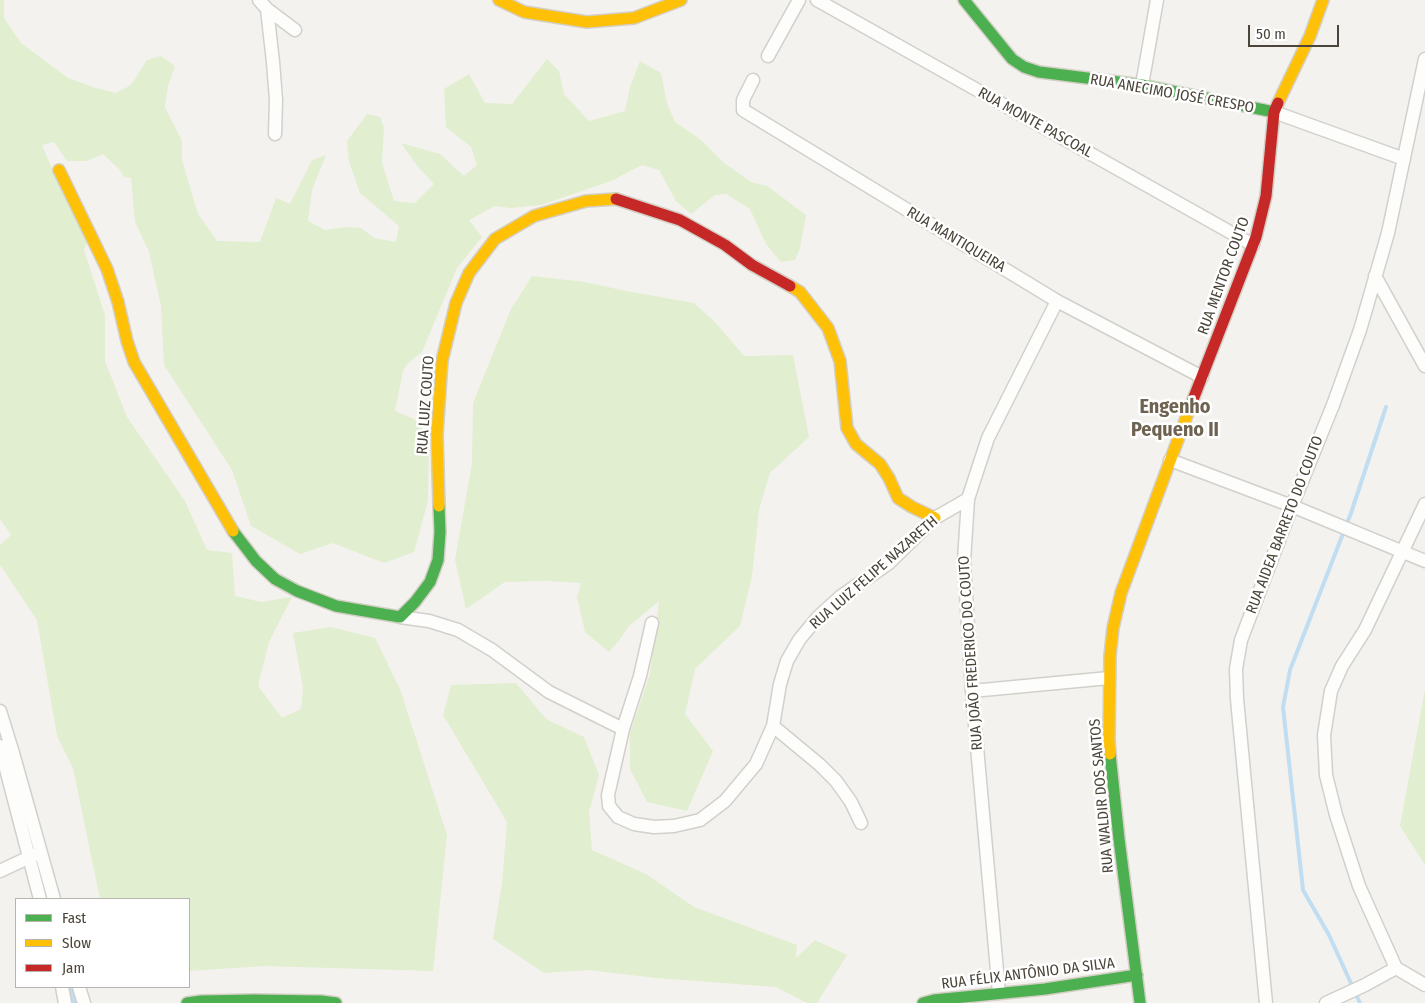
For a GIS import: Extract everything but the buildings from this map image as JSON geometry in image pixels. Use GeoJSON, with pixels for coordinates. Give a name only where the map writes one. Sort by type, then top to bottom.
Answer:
{"type":"FeatureCollection","features":[{"type":"Feature","properties":{"kind":"street"},"geometry":{"type":"LineString","coordinates":[[499,0],[524,12],[587,22],[634,18],[681,0]]}},
{"type":"Feature","properties":{"kind":"street"},"geometry":{"type":"LineString","coordinates":[[768,56],[799,0]]}},
{"type":"Feature","properties":{"kind":"street","name":"RUA MONTE PASCOAL"},"geometry":{"type":"LineString","coordinates":[[817,0],[1253,245]]}},
{"type":"Feature","properties":{"kind":"street","name":"RUA ANECIMO JOSÉ CRESPO"},"geometry":{"type":"LineString","coordinates":[[964,0],[1012,59],[1024,67],[1039,72],[1142,86],[1274,112],[1404,159]]}},
{"type":"Feature","properties":{"kind":"street"},"geometry":{"type":"LineString","coordinates":[[1142,86],[1157,0]]}},
{"type":"Feature","properties":{"kind":"street","name":"RUA MENTOR COUTO"},"geometry":{"type":"LineString","coordinates":[[1145,531],[1170,460],[1253,245],[1266,196],[1274,112],[1310,36],[1323,0]]}},
{"type":"Feature","properties":{"kind":"street"},"geometry":{"type":"LineString","coordinates":[[263,5],[295,30]]}},
{"type":"Feature","properties":{"kind":"street"},"geometry":{"type":"LineString","coordinates":[[263,5],[276,100],[275,134]]}},
{"type":"Feature","properties":{"kind":"street","name":"RUA AIDEA BARRETO DO COUTO"},"geometry":{"type":"LineString","coordinates":[[1266,1003],[1237,698],[1236,669],[1241,640],[1333,405],[1360,330],[1374,276],[1388,233],[1425,60]]}},
{"type":"Feature","properties":{"kind":"street","name":"RUA MANTIQUEIRA"},"geometry":{"type":"LineString","coordinates":[[753,80],[744,100],[743,110],[1057,301],[1202,377]]}},
{"type":"Feature","properties":{"kind":"street"},"geometry":{"type":"LineString","coordinates":[[59,170],[107,269],[134,362],[231,528],[256,561],[275,579],[297,591],[336,606],[429,621],[458,630],[492,650],[550,692],[623,729]]}},
{"type":"Feature","properties":{"kind":"street","name":"RUA LUIZ COUTO"},"geometry":{"type":"LineString","coordinates":[[400,617],[415,602],[430,582],[438,560],[440,532],[437,434],[442,361],[456,303],[469,273],[495,238],[534,216],[586,201],[616,199],[680,220],[725,245],[752,265],[800,292],[828,328],[840,361],[847,428],[856,444],[880,464],[898,498],[935,518]]}},
{"type":"Feature","properties":{"kind":"street"},"geometry":{"type":"LineString","coordinates":[[1374,276],[1425,366]]}},
{"type":"Feature","properties":{"kind":"street","name":"RUA JOÃO FREDERICO DO COUTO"},"geometry":{"type":"LineString","coordinates":[[1000,993],[972,691],[964,561],[968,499],[988,438],[1057,301]]}},
{"type":"Feature","properties":{"kind":"street"},"geometry":{"type":"LineString","coordinates":[[1170,460],[1292,506],[1401,553],[1425,561]]}},
{"type":"Feature","properties":{"kind":"street","name":"RUA LUIZ FELIPE NAZARETH"},"geometry":{"type":"LineString","coordinates":[[652,623],[640,676],[623,729],[608,795],[609,806],[618,817],[634,824],[654,827],[674,826],[700,820],[725,801],[756,764],[773,726],[780,684],[787,662],[799,640],[818,617],[840,597],[889,563],[935,518],[968,499]]}},
{"type":"Feature","properties":{"kind":"street"},"geometry":{"type":"LineString","coordinates":[[1425,504],[1365,630],[1338,674],[1331,691],[1324,735],[1326,776],[1336,815],[1359,886],[1396,968],[1425,985]]}},
{"type":"Feature","properties":{"kind":"street","name":"RUA WALDIR DOS SANTOS"},"geometry":{"type":"LineString","coordinates":[[1140,1003],[1119,839],[1109,740],[1109,678],[1113,628],[1121,593],[1145,531]]}},
{"type":"Feature","properties":{"kind":"street"},"geometry":{"type":"LineString","coordinates":[[972,691],[1109,678]]}},
{"type":"Feature","properties":{"kind":"street"},"geometry":{"type":"LineString","coordinates":[[0,711],[5,751],[28,858],[40,898]]}},
{"type":"Feature","properties":{"kind":"street"},"geometry":{"type":"LineString","coordinates":[[773,726],[820,765],[836,781],[861,822]]}},
{"type":"Feature","properties":{"kind":"street"},"geometry":{"type":"LineString","coordinates":[[5,751],[42,854],[54,898]]}},
{"type":"Feature","properties":{"kind":"street"},"geometry":{"type":"LineString","coordinates":[[0,871],[28,858],[42,854]]}},
{"type":"Feature","properties":{"kind":"street"},"geometry":{"type":"LineString","coordinates":[[1326,1003],[1396,968]]}},
{"type":"Feature","properties":{"kind":"street","name":"RUA FÉLIX ANTÔNIO DA SILVA"},"geometry":{"type":"LineString","coordinates":[[923,1003],[934,1000],[1045,989],[1137,975]]}},
{"type":"Feature","properties":{"kind":"street"},"geometry":{"type":"LineString","coordinates":[[62,988],[65,1003]]}},
{"type":"Feature","properties":{"kind":"street"},"geometry":{"type":"LineString","coordinates":[[79,988],[84,1003]]}},
{"type":"Feature","properties":{"kind":"street"},"geometry":{"type":"LineString","coordinates":[[187,1003],[254,1000],[336,1003]]}},
{"type":"Feature","properties":{"kind":"green space"},"geometry":{"type":"Polygon","coordinates":[[[0,0],[4,0],[4,18],[21,43],[68,78],[116,93],[131,85],[147,60],[161,56],[175,66],[168,86],[165,107],[182,141],[182,160],[198,214],[217,241],[260,242],[276,198],[290,204],[312,160],[326,155],[312,190],[308,221],[325,230],[346,227],[361,228],[374,238],[396,242],[399,226],[360,193],[349,162],[347,141],[367,114],[380,117],[384,128],[382,163],[394,201],[415,203],[434,184],[418,167],[401,143],[440,154],[464,176],[477,165],[471,147],[446,127],[444,89],[469,74],[485,103],[512,104],[547,59],[559,71],[564,94],[589,121],[625,111],[630,87],[640,61],[661,73],[667,103],[675,122],[700,139],[724,163],[751,182],[767,186],[806,215],[800,248],[795,260],[781,262],[766,244],[750,209],[726,194],[715,195],[691,214],[676,201],[659,170],[642,165],[611,181],[541,205],[510,208],[495,206],[469,220],[482,237],[457,268],[422,352],[408,363],[403,371],[395,411],[414,419],[429,437],[428,501],[414,552],[384,563],[333,543],[300,554],[251,526],[232,470],[164,365],[161,306],[149,252],[135,222],[131,178],[124,177],[119,169],[103,154],[87,161],[67,161],[54,142],[42,145],[88,240],[84,250],[105,315],[105,361],[127,417],[185,501],[207,550],[232,553],[235,596],[261,602],[292,597],[269,642],[258,686],[282,718],[301,709],[303,688],[293,633],[331,627],[375,638],[400,689],[447,835],[433,971],[264,966],[190,971],[190,898],[100,898],[73,768],[57,736],[37,620],[0,565],[0,545],[11,535],[0,519],[0,0]]]}},
{"type":"Feature","properties":{"kind":"green space"},"geometry":{"type":"Polygon","coordinates":[[[532,276],[585,282],[694,303],[715,322],[744,356],[793,355],[809,437],[770,473],[759,510],[752,576],[740,626],[695,669],[685,714],[713,751],[687,811],[647,802],[630,769],[630,733],[650,674],[659,601],[628,627],[609,652],[585,632],[577,597],[581,583],[546,581],[505,582],[466,609],[455,560],[472,463],[473,403],[511,309],[532,276]]]}},
{"type":"Feature","properties":{"kind":"green space"},"geometry":{"type":"Polygon","coordinates":[[[516,683],[546,719],[584,737],[599,775],[589,812],[592,850],[646,874],[694,907],[797,945],[796,958],[815,940],[847,955],[817,1003],[807,1003],[776,987],[656,978],[589,970],[544,973],[493,939],[502,883],[507,822],[443,715],[451,685],[516,683]]]}},
{"type":"Feature","properties":{"kind":"green space"},"geometry":{"type":"Polygon","coordinates":[[[1425,689],[1425,865],[1400,826],[1425,689]]]}},
{"type":"Feature","properties":{"kind":"waterway"},"geometry":{"type":"LineString","coordinates":[[1360,1003],[1329,935],[1303,890],[1283,707],[1290,670],[1351,513],[1386,407]]}},
{"type":"Feature","properties":{"kind":"waterway"},"geometry":{"type":"LineString","coordinates":[[71,988],[75,1003]]}},
{"type":"Feature","properties":{"kind":"traffic: fast"},"geometry":{"type":"LineString","coordinates":[[964,0],[1012,59],[1024,67],[1039,72],[1142,85],[1274,112]]}},
{"type":"Feature","properties":{"kind":"traffic: fast"},"geometry":{"type":"LineString","coordinates":[[233,531],[256,561],[275,579],[297,591],[336,606],[400,617],[415,602],[430,582],[438,560],[439,506]]}},
{"type":"Feature","properties":{"kind":"traffic: fast"},"geometry":{"type":"LineString","coordinates":[[1110,754],[1140,1003]]}},
{"type":"Feature","properties":{"kind":"traffic: fast"},"geometry":{"type":"LineString","coordinates":[[923,1003],[934,1000],[1045,989],[1137,975]]}},
{"type":"Feature","properties":{"kind":"traffic: fast"},"geometry":{"type":"LineString","coordinates":[[187,1003],[254,1000],[336,1003]]}},
{"type":"Feature","properties":{"kind":"traffic: slow"},"geometry":{"type":"LineString","coordinates":[[499,0],[524,12],[587,22],[634,18],[681,0]]}},
{"type":"Feature","properties":{"kind":"traffic: slow"},"geometry":{"type":"LineString","coordinates":[[1278,103],[1310,36],[1323,0]]}},
{"type":"Feature","properties":{"kind":"traffic: slow"},"geometry":{"type":"LineString","coordinates":[[59,170],[107,269],[134,362],[233,531]]}},
{"type":"Feature","properties":{"kind":"traffic: slow"},"geometry":{"type":"LineString","coordinates":[[439,506],[437,434],[442,361],[456,303],[469,273],[495,239],[534,216],[586,201],[616,199]]}},
{"type":"Feature","properties":{"kind":"traffic: slow"},"geometry":{"type":"LineString","coordinates":[[790,286],[800,292],[828,328],[840,361],[847,428],[856,444],[880,464],[898,498],[935,518]]}},
{"type":"Feature","properties":{"kind":"traffic: slow"},"geometry":{"type":"LineString","coordinates":[[1110,754],[1110,656],[1113,628],[1121,593],[1189,410]]}},
{"type":"Feature","properties":{"kind":"traffic: jam"},"geometry":{"type":"LineString","coordinates":[[1189,410],[1256,237],[1266,196],[1274,112],[1278,103]]}},
{"type":"Feature","properties":{"kind":"traffic: jam"},"geometry":{"type":"LineString","coordinates":[[616,199],[680,220],[725,245],[752,265],[790,286]]}},
{"type":"Feature","properties":{"kind":"district","name":"Engenho Pequeno II"},"geometry":{"type":"Point","coordinates":[1175,418]}}]}
